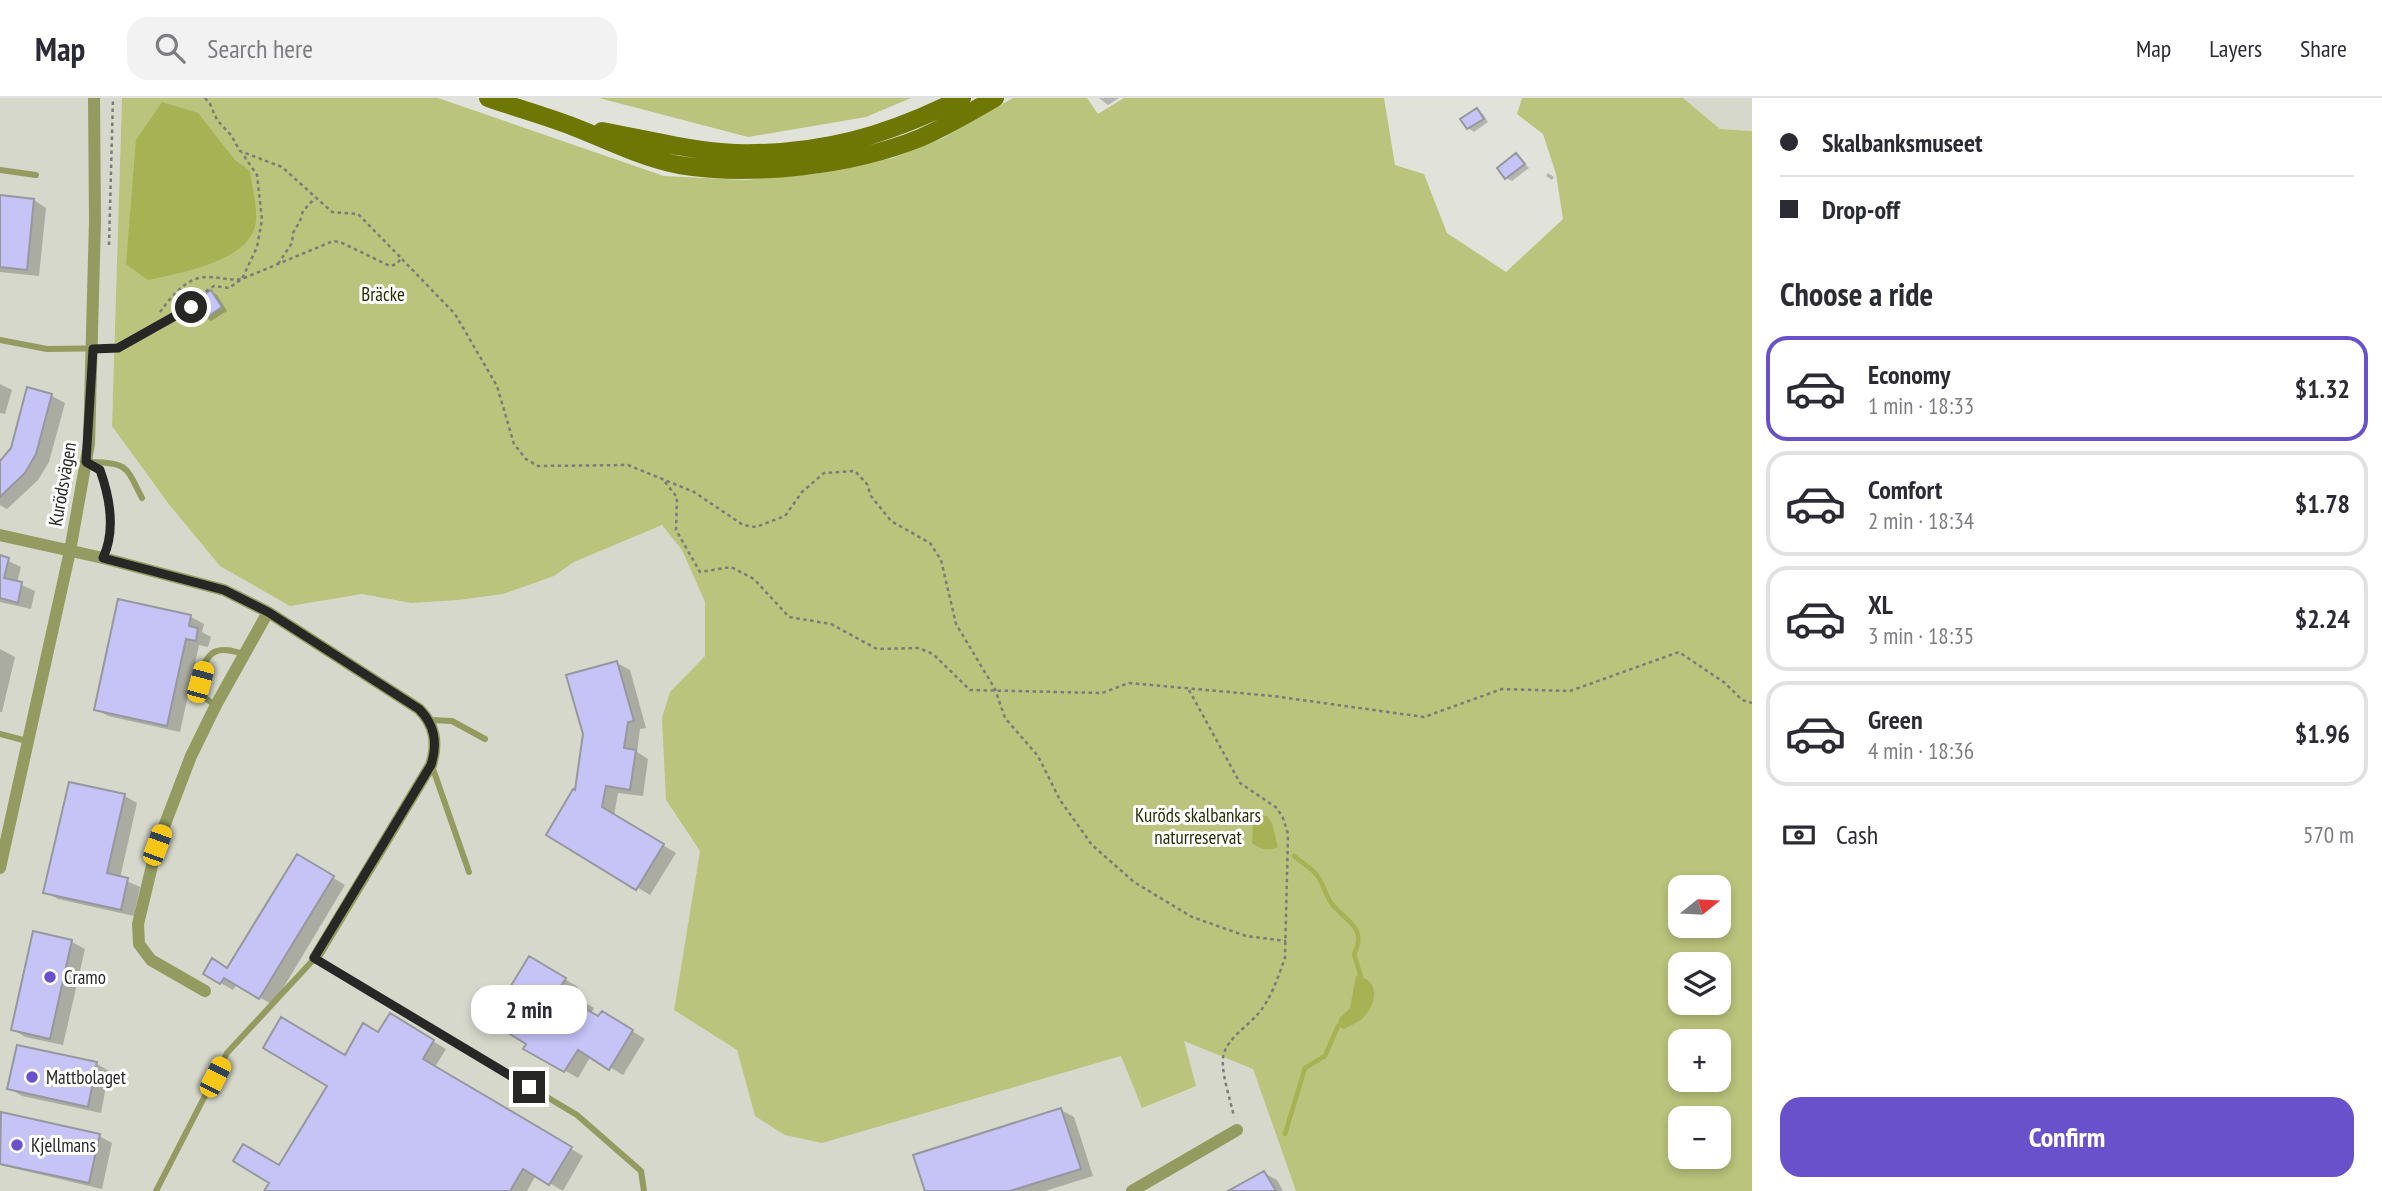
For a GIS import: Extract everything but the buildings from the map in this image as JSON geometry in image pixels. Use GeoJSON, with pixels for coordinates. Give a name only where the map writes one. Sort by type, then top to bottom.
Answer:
{"type":"FeatureCollection","features":[{"type":"Feature","properties":{"kind":"main road"},"geometry":{"type":"LineString","coordinates":[[488,98],[572,126],[640,155],[678,165],[771,169],[804,167],[919,138],[995,98]]}},
{"type":"Feature","properties":{"kind":"main road"},"geometry":{"type":"LineString","coordinates":[[572,126],[694,148],[734,153],[779,152],[824,148],[878,135],[920,119],[962,98]]}},
{"type":"Feature","properties":{"kind":"street","name":"Kurödsvägen"},"geometry":{"type":"LineString","coordinates":[[0,868],[70,551],[86,462],[93,349],[94,98]]}},
{"type":"Feature","properties":{"kind":"street"},"geometry":{"type":"LineString","coordinates":[[0,535],[103,558],[224,590],[268,612],[419,709],[429,720],[436,750],[431,765],[314,958]]}},
{"type":"Feature","properties":{"kind":"street"},"geometry":{"type":"LineString","coordinates":[[205,991],[150,960],[139,944],[138,934],[157,845],[191,756],[268,612]]}},
{"type":"Feature","properties":{"kind":"street"},"geometry":{"type":"LineString","coordinates":[[1132,1191],[1237,1130]]}},
{"type":"Feature","properties":{"kind":"lane"},"geometry":{"type":"LineString","coordinates":[[0,170],[36,176]]}},
{"type":"Feature","properties":{"kind":"lane"},"geometry":{"type":"LineString","coordinates":[[0,340],[47,349],[118,348],[191,307]]}},
{"type":"Feature","properties":{"kind":"lane"},"geometry":{"type":"LineString","coordinates":[[86,462],[117,463],[126,467],[142,498]]}},
{"type":"Feature","properties":{"kind":"lane"},"geometry":{"type":"LineString","coordinates":[[86,462],[100,470],[108,498],[111,536],[103,558]]}},
{"type":"Feature","properties":{"kind":"lane"},"geometry":{"type":"LineString","coordinates":[[216,705],[204,697],[201,688],[200,682],[208,658],[219,650],[244,654]]}},
{"type":"Feature","properties":{"kind":"lane"},"geometry":{"type":"LineString","coordinates":[[429,720],[452,721],[485,739]]}},
{"type":"Feature","properties":{"kind":"lane"},"geometry":{"type":"LineString","coordinates":[[0,734],[29,741]]}},
{"type":"Feature","properties":{"kind":"lane"},"geometry":{"type":"LineString","coordinates":[[431,765],[469,872]]}},
{"type":"Feature","properties":{"kind":"lane"},"geometry":{"type":"LineString","coordinates":[[156,1191],[228,1053],[314,958],[577,1115],[641,1171],[644,1191]]}},
{"type":"Feature","properties":{"kind":"path"},"geometry":{"type":"LineString","coordinates":[[205,98],[217,120],[231,135],[257,175],[262,220],[257,247],[242,279]]}},
{"type":"Feature","properties":{"kind":"path"},"geometry":{"type":"LineString","coordinates":[[240,151],[282,167],[332,212],[358,214],[455,314],[497,386],[514,444],[526,459],[538,466],[628,465],[694,492],[743,525],[756,527],[785,516],[802,492],[824,472],[855,471],[867,484],[871,496],[891,521],[930,543],[941,560],[956,624],[995,689],[1005,718],[1038,756],[1060,800],[1092,845],[1133,882],[1192,916],[1246,936],[1286,941]]}},
{"type":"Feature","properties":{"kind":"path"},"geometry":{"type":"LineString","coordinates":[[278,264],[292,243],[293,233],[303,211],[315,198]]}},
{"type":"Feature","properties":{"kind":"path"},"geometry":{"type":"LineString","coordinates":[[191,307],[190,302],[214,286],[229,288],[242,279],[333,241],[390,266],[397,264],[401,258]]}},
{"type":"Feature","properties":{"kind":"path"},"geometry":{"type":"LineString","coordinates":[[155,328],[155,319],[176,290],[195,279],[206,276],[227,281],[242,279]]}},
{"type":"Feature","properties":{"kind":"path"},"geometry":{"type":"LineString","coordinates":[[663,479],[677,497],[676,530],[700,572],[731,567],[754,579],[789,617],[831,624],[877,649],[919,648],[933,654],[970,690],[1102,693],[1129,683],[1273,696],[1424,716],[1502,690],[1570,691],[1679,652],[1725,683],[1742,701],[1752,703]]}},
{"type":"Feature","properties":{"kind":"path"},"geometry":{"type":"LineString","coordinates":[[1189,690],[1240,783],[1277,808],[1287,834],[1286,941],[1279,975],[1258,1015],[1237,1035],[1224,1054],[1223,1068],[1237,1130]]}},
{"type":"Feature","properties":{"kind":"shaded area"},"geometry":{"type":"Polygon","coordinates":[[[0,98],[122,98],[112,426],[290,606],[362,594],[411,603],[503,594],[554,576],[574,562],[662,525],[682,550],[705,602],[705,656],[671,692],[666,800],[700,851],[674,1010],[737,1050],[755,1116],[1122,1056],[1183,1040],[1253,1069],[1296,1191],[0,1191],[0,98]]]}},
{"type":"Feature","properties":{"kind":"shaded area"},"geometry":{"type":"Polygon","coordinates":[[[1683,98],[1752,98],[1752,131],[1720,129],[1683,98]]]}},
{"type":"Feature","properties":{"kind":"shaded area"},"geometry":{"type":"Polygon","coordinates":[[[162,102],[198,113],[235,160],[250,171],[256,220],[252,234],[243,246],[229,255],[195,269],[148,280],[126,264],[136,140],[162,102]]]}},
{"type":"Feature","properties":{"kind":"shaded area"},"geometry":{"type":"Polygon","coordinates":[[[1260,816],[1267,816],[1272,823],[1278,847],[1264,849],[1252,843],[1253,826],[1260,816]]]}},
{"type":"Feature","properties":{"kind":"shaded area"},"geometry":{"type":"Polygon","coordinates":[[[1356,976],[1370,982],[1374,999],[1363,1018],[1344,1029],[1338,1026],[1339,1019],[1350,1008],[1356,976]]]}},
{"type":"Feature","properties":{"kind":"green space"},"geometry":{"type":"Polygon","coordinates":[[[122,98],[438,98],[664,176],[745,180],[815,174],[893,158],[943,138],[1013,98],[1087,98],[1098,114],[1124,98],[1384,98],[1395,165],[1424,174],[1447,233],[1506,272],[1563,219],[1556,174],[1543,134],[1517,114],[1522,98],[1683,98],[1720,129],[1752,131],[1752,1191],[1296,1191],[1253,1069],[1184,1041],[1196,1086],[1142,1108],[1121,1056],[822,1143],[785,1135],[755,1116],[737,1050],[674,1010],[700,851],[666,800],[662,718],[670,692],[705,656],[705,602],[682,550],[662,525],[574,562],[554,576],[503,594],[411,603],[362,594],[290,606],[220,566],[168,503],[112,426],[122,98]]]}},
{"type":"Feature","properties":{"kind":"green space"},"geometry":{"type":"Polygon","coordinates":[[[599,98],[911,98],[866,117],[748,137],[599,98]]]}},
{"type":"Feature","properties":{"kind":"waterway"},"geometry":{"type":"LineString","coordinates":[[1294,856],[1316,874],[1332,904],[1357,931],[1358,945],[1354,954],[1361,977]]}},
{"type":"Feature","properties":{"kind":"waterway"},"geometry":{"type":"LineString","coordinates":[[1285,1134],[1305,1068],[1325,1056],[1338,1026]]}},
{"type":"Feature","properties":{"kind":"place","name":"Cramo"},"geometry":{"type":"Point","coordinates":[50,977]}},
{"type":"Feature","properties":{"kind":"place","name":"Mattbolaget"},"geometry":{"type":"Point","coordinates":[32,1077]}},
{"type":"Feature","properties":{"kind":"place","name":"Kjellmans"},"geometry":{"type":"Point","coordinates":[17,1145]}},
{"type":"Feature","properties":{"kind":"route"},"geometry":{"type":"LineString","coordinates":[[191,307],[118,348],[93,349],[86,462],[100,470],[108,498],[111,536],[103,558],[224,590],[268,612],[419,709],[429,720],[436,750],[431,765],[314,958],[529,1087]]}},
{"type":"Feature","properties":{"kind":"park label","name":"Bräcke"},"geometry":{"type":"Point","coordinates":[383,294]}},
{"type":"Feature","properties":{"kind":"park label","name":"Kuröds skalbankars naturreservat"},"geometry":{"type":"Point","coordinates":[1198,826]}}]}
